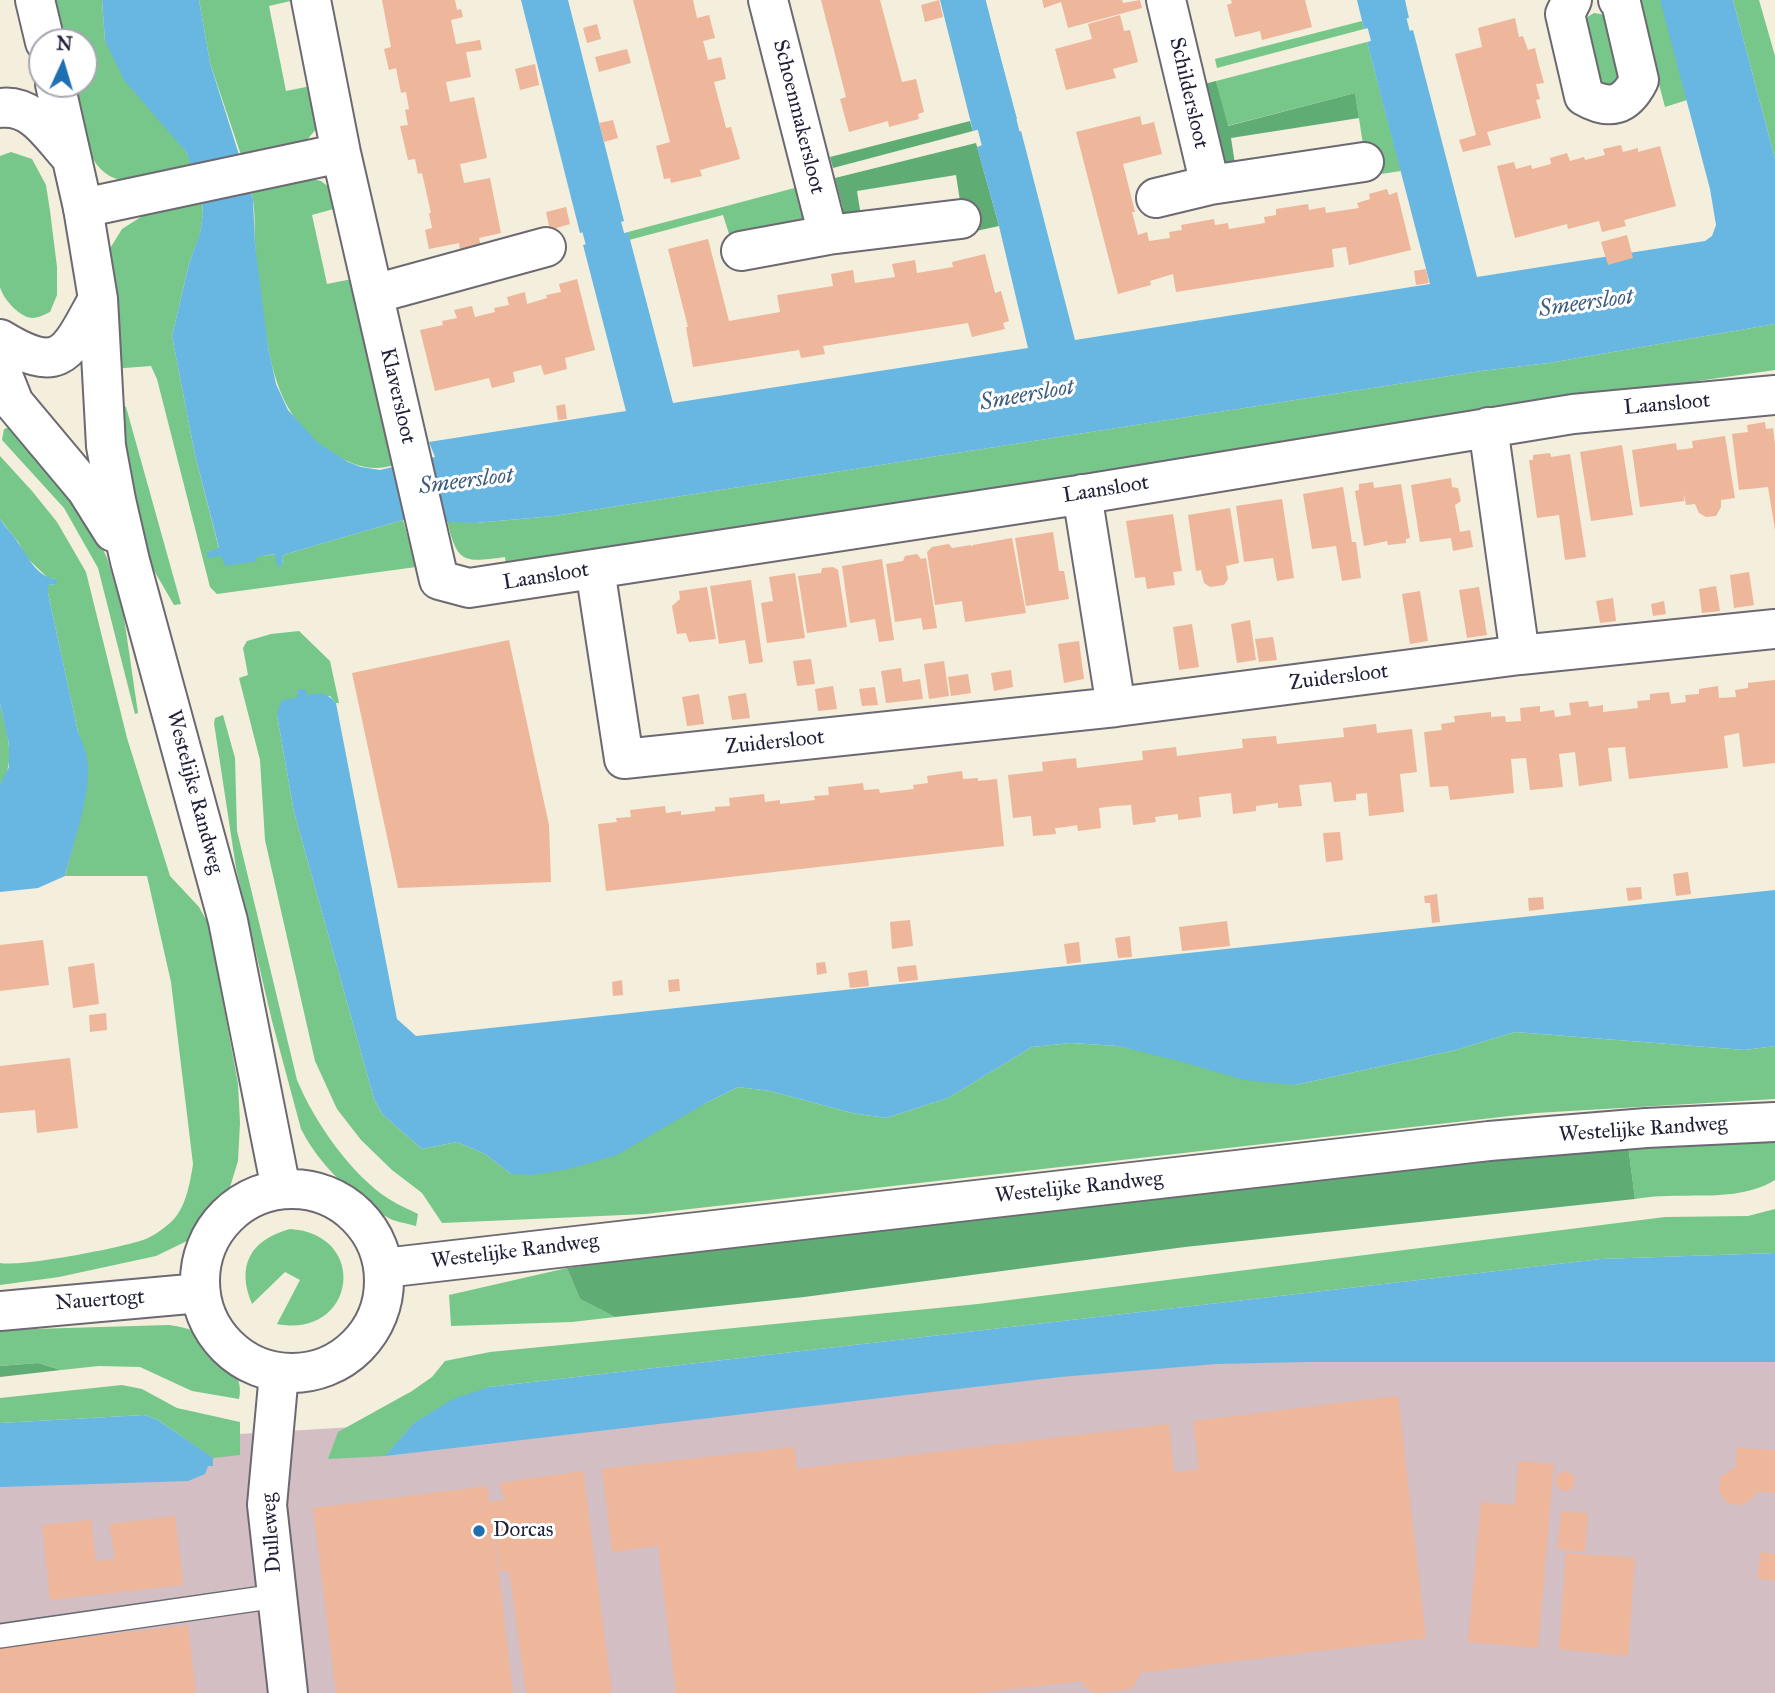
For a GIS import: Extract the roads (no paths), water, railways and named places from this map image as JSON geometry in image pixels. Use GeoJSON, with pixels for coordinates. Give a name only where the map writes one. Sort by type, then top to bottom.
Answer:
{"type":"FeatureCollection","features":[{"type":"Feature","properties":{"kind":"street"},"geometry":{"type":"LineString","coordinates":[[35,0],[42,28]]}},
{"type":"Feature","properties":{"kind":"street","name":"Klaversloot"},"geometry":{"type":"LineString","coordinates":[[311,0],[341,153],[439,580]]}},
{"type":"Feature","properties":{"kind":"street","name":"Schoenmakersloot"},"geometry":{"type":"LineString","coordinates":[[768,0],[828,235]]}},
{"type":"Feature","properties":{"kind":"street","name":"Schildersloot"},"geometry":{"type":"LineString","coordinates":[[1166,0],[1210,185]]}},
{"type":"Feature","properties":{"kind":"street"},"geometry":{"type":"LineString","coordinates":[[1573,0],[1565,14],[1584,96],[1597,103],[1611,105],[1621,102],[1633,92],[1639,79],[1621,3],[1618,0]]}},
{"type":"Feature","properties":{"kind":"street","name":"Westelijke Randweg"},"geometry":{"type":"LineString","coordinates":[[58,98],[83,208],[98,299],[106,446],[130,561],[228,921],[281,1189]]}},
{"type":"Feature","properties":{"kind":"street","name":"Westelijke Randweg"},"geometry":{"type":"LineString","coordinates":[[0,107],[15,107],[34,116],[72,159]]}},
{"type":"Feature","properties":{"kind":"street"},"geometry":{"type":"LineString","coordinates":[[83,208],[341,153]]}},
{"type":"Feature","properties":{"kind":"street"},"geometry":{"type":"LineString","coordinates":[[1156,198],[1210,185],[1364,162]]}},
{"type":"Feature","properties":{"kind":"street"},"geometry":{"type":"LineString","coordinates":[[741,251],[828,235],[961,219]]}},
{"type":"Feature","properties":{"kind":"street"},"geometry":{"type":"LineString","coordinates":[[374,294],[546,247]]}},
{"type":"Feature","properties":{"kind":"street"},"geometry":{"type":"LineString","coordinates":[[0,339],[32,357],[54,358],[65,352],[98,299]]}},
{"type":"Feature","properties":{"kind":"street","name":"Westelijke Randweg"},"geometry":{"type":"LineString","coordinates":[[0,368],[14,403],[86,489],[130,561]]}},
{"type":"Feature","properties":{"kind":"street","name":"Laansloot"},"geometry":{"type":"LineString","coordinates":[[439,580],[470,588],[1082,494],[1573,414],[1775,395]]}},
{"type":"Feature","properties":{"kind":"street"},"geometry":{"type":"LineString","coordinates":[[1488,427],[1520,655]]}},
{"type":"Feature","properties":{"kind":"street"},"geometry":{"type":"LineString","coordinates":[[1082,494],[1116,707]]}},
{"type":"Feature","properties":{"kind":"street","name":"Zuidersloot"},"geometry":{"type":"LineString","coordinates":[[595,569],[624,759],[1116,707],[1520,655],[1775,629]]}},
{"type":"Feature","properties":{"kind":"street","name":"Westelijke Randweg"},"geometry":{"type":"LineString","coordinates":[[384,1268],[1489,1141],[1646,1128],[1775,1122]]}},
{"type":"Feature","properties":{"kind":"street"},"geometry":{"type":"LineString","coordinates":[[281,1189],[310,1191],[336,1200],[359,1218],[375,1241],[384,1268],[383,1296],[374,1324],[358,1347],[334,1363],[307,1373],[279,1373],[250,1364],[226,1346],[208,1322],[200,1293],[201,1264],[211,1237],[237,1208],[253,1198],[281,1189]]}},
{"type":"Feature","properties":{"kind":"street","name":"Nauertogt"},"geometry":{"type":"LineString","coordinates":[[0,1311],[200,1293]]}},
{"type":"Feature","properties":{"kind":"street","name":"Dulleweg"},"geometry":{"type":"LineString","coordinates":[[279,1373],[267,1506],[288,1693]]}},
{"type":"Feature","properties":{"kind":"lane"},"geometry":{"type":"LineString","coordinates":[[0,1636],[277,1596]]}},
{"type":"Feature","properties":{"kind":"water","name":"Smeersloot"},"geometry":{"type":"Polygon","coordinates":[[[102,0],[199,0],[210,63],[253,199],[255,244],[268,347],[276,384],[288,410],[317,442],[361,467],[380,470],[435,457],[429,442],[626,411],[583,245],[628,232],[673,403],[1028,348],[977,147],[1021,131],[1075,340],[1430,284],[1367,42],[1413,30],[1477,277],[1705,241],[1712,236],[1716,225],[1710,189],[1660,0],[1733,0],[1775,159],[1775,324],[1549,363],[1481,371],[554,516],[475,523],[403,520],[286,554],[282,557],[283,565],[277,566],[275,554],[256,557],[257,561],[226,566],[221,556],[207,558],[207,552],[219,548],[195,455],[172,336],[189,264],[200,233],[202,201],[187,153],[124,80],[105,41],[102,0]]]}},
{"type":"Feature","properties":{"kind":"water"},"geometry":{"type":"Polygon","coordinates":[[[521,0],[568,0],[624,221],[580,233],[521,0]]]}},
{"type":"Feature","properties":{"kind":"water"},"geometry":{"type":"Polygon","coordinates":[[[940,0],[985,0],[1017,119],[973,131],[940,0]]]}},
{"type":"Feature","properties":{"kind":"water"},"geometry":{"type":"Polygon","coordinates":[[[1357,0],[1405,0],[1409,18],[1364,29],[1357,0]]]}},
{"type":"Feature","properties":{"kind":"water"},"geometry":{"type":"Polygon","coordinates":[[[0,519],[38,570],[49,578],[56,579],[57,584],[48,585],[48,593],[78,732],[86,754],[88,781],[65,876],[38,888],[0,892],[0,785],[9,767],[9,744],[0,704],[0,519]]]}},
{"type":"Feature","properties":{"kind":"water"},"geometry":{"type":"Polygon","coordinates":[[[305,689],[307,695],[323,694],[336,703],[397,1019],[416,1036],[1775,890],[1775,1046],[1745,1050],[1515,1032],[1456,1050],[1295,1085],[1244,1080],[1118,1046],[1071,1043],[1032,1047],[948,1098],[886,1118],[852,1113],[770,1091],[738,1087],[617,1155],[569,1169],[532,1175],[511,1174],[485,1154],[457,1142],[422,1149],[382,1114],[374,1099],[294,812],[277,715],[281,701],[298,697],[297,690],[305,689]]]}},
{"type":"Feature","properties":{"kind":"water"},"geometry":{"type":"Polygon","coordinates":[[[1775,1253],[1775,1362],[1216,1364],[1060,1377],[385,1456],[414,1423],[453,1399],[489,1387],[1601,1259],[1775,1253]]]}},
{"type":"Feature","properties":{"kind":"water"},"geometry":{"type":"Polygon","coordinates":[[[144,1415],[158,1420],[213,1458],[213,1466],[208,1466],[205,1474],[188,1481],[0,1487],[0,1423],[144,1415]]]}},
{"type":"Feature","properties":{"kind":"waterway"},"geometry":{"type":"LineString","coordinates":[[965,0],[1014,190]]}},
{"type":"Feature","properties":{"kind":"waterway"},"geometry":{"type":"LineString","coordinates":[[1381,0],[1404,88]]}},
{"type":"Feature","properties":{"kind":"waterway"},"geometry":{"type":"LineString","coordinates":[[588,176],[619,291]]}},
{"type":"Feature","properties":{"kind":"place","name":"Dorcas"},"geometry":{"type":"Point","coordinates":[479,1531]}}]}
